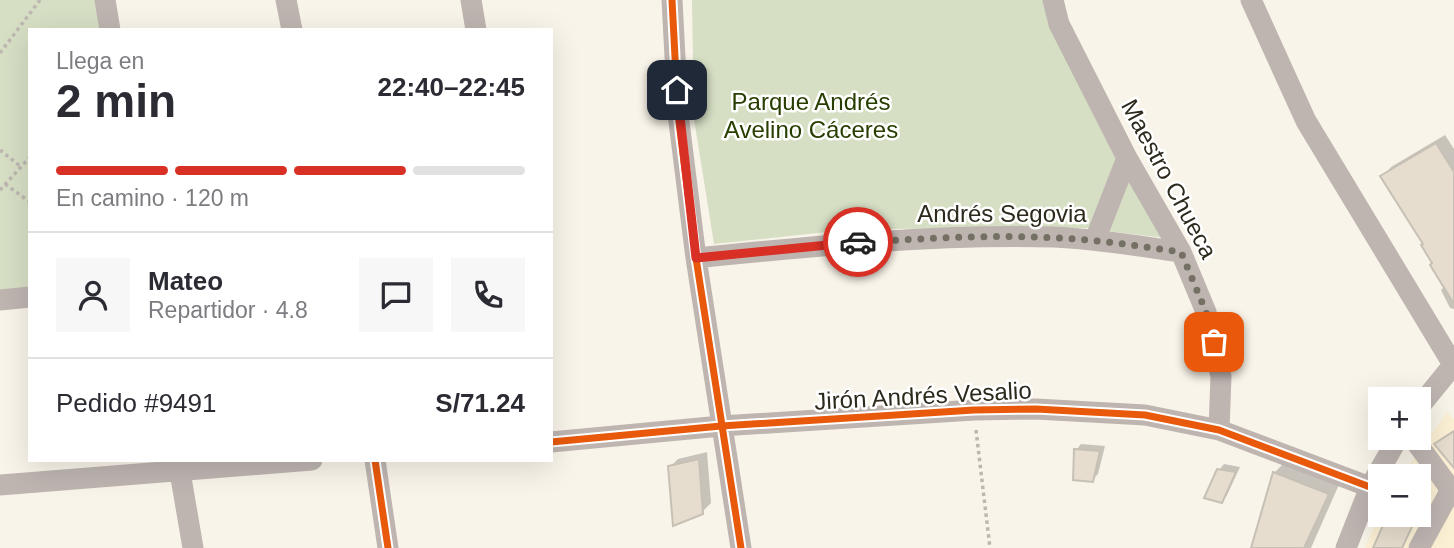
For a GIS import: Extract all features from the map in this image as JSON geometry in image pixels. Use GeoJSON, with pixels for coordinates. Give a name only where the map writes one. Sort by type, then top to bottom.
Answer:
{"type":"FeatureCollection","features":[{"type":"Feature","properties":{"kind":"street"},"geometry":{"type":"LineString","coordinates":[[105,0],[110,28]]}},
{"type":"Feature","properties":{"kind":"street"},"geometry":{"type":"LineString","coordinates":[[286,0],[292,28]]}},
{"type":"Feature","properties":{"kind":"street"},"geometry":{"type":"LineString","coordinates":[[471,0],[477,28]]}},
{"type":"Feature","properties":{"kind":"street"},"geometry":{"type":"LineString","coordinates":[[672,0],[678,114],[696,258],[741,548]]}},
{"type":"Feature","properties":{"kind":"street","name":"Maestro Chueca"},"geometry":{"type":"LineString","coordinates":[[1052,0],[1059,24],[1127,158],[1181,252],[1206,312],[1221,376],[1219,430]]}},
{"type":"Feature","properties":{"kind":"street"},"geometry":{"type":"LineString","coordinates":[[1251,0],[1306,121],[1454,365],[1431,393]]}},
{"type":"Feature","properties":{"kind":"street"},"geometry":{"type":"LineString","coordinates":[[1095,240],[1127,158]]}},
{"type":"Feature","properties":{"kind":"street","name":"Andrés Segovia"},"geometry":{"type":"LineString","coordinates":[[696,258],[845,243],[962,237],[1055,237],[1181,252]]}},
{"type":"Feature","properties":{"kind":"street"},"geometry":{"type":"LineString","coordinates":[[0,300],[28,297]]}},
{"type":"Feature","properties":{"kind":"street","name":"Jirón Andrés Vesalio"},"geometry":{"type":"LineString","coordinates":[[553,442],[720,426],[974,410],[1036,409],[1145,415],[1219,430],[1368,486]]}},
{"type":"Feature","properties":{"kind":"street"},"geometry":{"type":"LineString","coordinates":[[1419,548],[1448,495],[1449,487],[1422,450]]}},
{"type":"Feature","properties":{"kind":"street"},"geometry":{"type":"LineString","coordinates":[[0,485],[178,466],[267,462]]}},
{"type":"Feature","properties":{"kind":"street"},"geometry":{"type":"LineString","coordinates":[[375,462],[388,548]]}},
{"type":"Feature","properties":{"kind":"street"},"geometry":{"type":"LineString","coordinates":[[178,466],[193,548]]}},
{"type":"Feature","properties":{"kind":"street"},"geometry":{"type":"LineString","coordinates":[[1346,548],[1368,492]]}},
{"type":"Feature","properties":{"kind":"path"},"geometry":{"type":"LineString","coordinates":[[0,54],[40,0]]}},
{"type":"Feature","properties":{"kind":"path"},"geometry":{"type":"LineString","coordinates":[[0,150],[20,166]]}},
{"type":"Feature","properties":{"kind":"path"},"geometry":{"type":"LineString","coordinates":[[0,190],[28,159]]}},
{"type":"Feature","properties":{"kind":"path"},"geometry":{"type":"LineString","coordinates":[[5,184],[28,201]]}},
{"type":"Feature","properties":{"kind":"path"},"geometry":{"type":"LineString","coordinates":[[974,410],[989,548]]}},
{"type":"Feature","properties":{"kind":"shaded area"},"geometry":{"type":"Polygon","coordinates":[[[1447,412],[1454,419],[1454,548],[1365,548],[1373,527],[1431,527],[1431,464],[1410,464],[1420,450],[1431,450],[1431,434],[1447,412]]]}},
{"type":"Feature","properties":{"kind":"green space"},"geometry":{"type":"Polygon","coordinates":[[[0,0],[98,0],[102,28],[28,28],[28,288],[0,291],[0,0]]]}},
{"type":"Feature","properties":{"kind":"green space","name":"Parque Andrés Avelino Cáceres"},"geometry":{"type":"Polygon","coordinates":[[[692,0],[1046,0],[1121,158],[1094,228],[855,229],[714,244],[694,119],[692,0]]]}},
{"type":"Feature","properties":{"kind":"green space"},"geometry":{"type":"Polygon","coordinates":[[[1129,169],[1174,239],[1106,231],[1129,169]]]}},
{"type":"Feature","properties":{"kind":"building"},"geometry":{"type":"Polygon","coordinates":[[[1436,143],[1454,172],[1454,304],[1430,265],[1432,263],[1421,245],[1423,244],[1380,176],[1436,143]]]}},
{"type":"Feature","properties":{"kind":"building"},"geometry":{"type":"Polygon","coordinates":[[[1454,431],[1454,468],[1434,444],[1454,431]]]}},
{"type":"Feature","properties":{"kind":"building"},"geometry":{"type":"Polygon","coordinates":[[[1074,449],[1100,451],[1093,482],[1073,480],[1074,449]]]}},
{"type":"Feature","properties":{"kind":"building"},"geometry":{"type":"Polygon","coordinates":[[[699,459],[703,514],[673,526],[668,466],[699,459]]]}},
{"type":"Feature","properties":{"kind":"building"},"geometry":{"type":"Polygon","coordinates":[[[1217,469],[1236,472],[1222,503],[1204,498],[1217,469]]]}},
{"type":"Feature","properties":{"kind":"building"},"geometry":{"type":"Polygon","coordinates":[[[1273,472],[1329,494],[1304,548],[1251,548],[1273,472]]]}},
{"type":"Feature","properties":{"kind":"building"},"geometry":{"type":"Polygon","coordinates":[[[1382,527],[1412,527],[1402,548],[1373,548],[1382,527]]]}},
{"type":"Feature","properties":{"kind":"cycle path"},"geometry":{"type":"LineString","coordinates":[[672,0],[678,114],[696,258],[741,548]]}},
{"type":"Feature","properties":{"kind":"cycle path"},"geometry":{"type":"LineString","coordinates":[[553,442],[721,426],[974,410],[1036,409],[1145,415],[1219,430],[1368,486]]}},
{"type":"Feature","properties":{"kind":"cycle path"},"geometry":{"type":"LineString","coordinates":[[375,462],[388,548]]}},
{"type":"Feature","properties":{"kind":"way so far"},"geometry":{"type":"LineString","coordinates":[[858,242],[962,237],[1055,237],[1181,252],[1206,312],[1214,342]]}},
{"type":"Feature","properties":{"kind":"route"},"geometry":{"type":"LineString","coordinates":[[677,90],[696,258],[858,242]]}}]}
